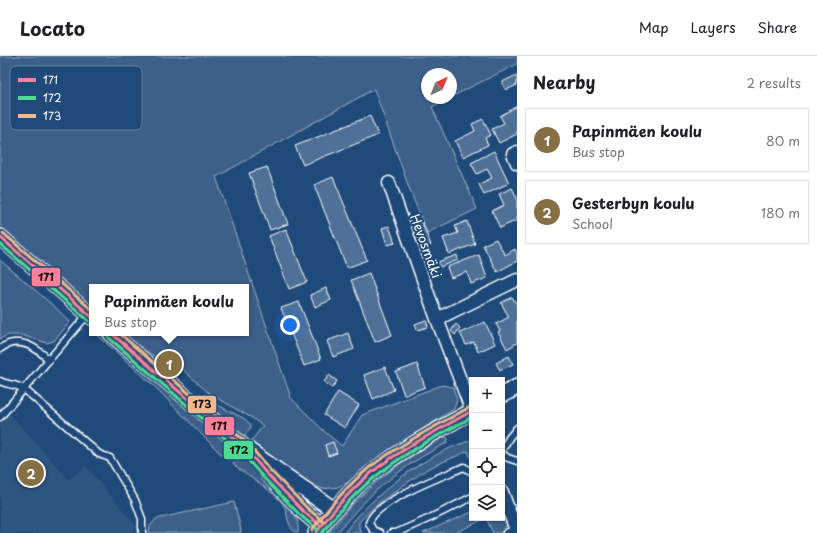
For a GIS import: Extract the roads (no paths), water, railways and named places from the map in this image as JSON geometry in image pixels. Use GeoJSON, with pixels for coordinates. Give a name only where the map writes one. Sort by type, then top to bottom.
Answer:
{"type":"FeatureCollection","features":[{"type":"Feature","properties":{"kind":"street"},"geometry":{"type":"LineString","coordinates":[[517,152],[513,154],[517,163]]}},
{"type":"Feature","properties":{"kind":"street","name":"Hevosmäki"},"geometry":{"type":"LineString","coordinates":[[389,183],[437,319],[469,403]]}},
{"type":"Feature","properties":{"kind":"street"},"geometry":{"type":"LineString","coordinates":[[0,237],[89,314]]}},
{"type":"Feature","properties":{"kind":"street"},"geometry":{"type":"LineString","coordinates":[[437,319],[517,280]]}},
{"type":"Feature","properties":{"kind":"street"},"geometry":{"type":"LineString","coordinates":[[114,336],[245,448],[334,510]]}},
{"type":"Feature","properties":{"kind":"street"},"geometry":{"type":"LineString","coordinates":[[505,393],[517,387]]}},
{"type":"Feature","properties":{"kind":"street"},"geometry":{"type":"LineString","coordinates":[[245,448],[266,473],[304,512],[318,530],[334,510],[361,482],[391,459],[469,413]]}},
{"type":"Feature","properties":{"kind":"street"},"geometry":{"type":"LineString","coordinates":[[505,503],[513,532]]}},
{"type":"Feature","properties":{"kind":"lane"},"geometry":{"type":"LineString","coordinates":[[0,417],[89,316]]}},
{"type":"Feature","properties":{"kind":"lane"},"geometry":{"type":"LineString","coordinates":[[0,349],[6,344],[15,342],[21,343],[38,351],[49,360]]}},
{"type":"Feature","properties":{"kind":"lane"},"geometry":{"type":"LineString","coordinates":[[0,381],[24,388],[99,454],[110,458],[135,500],[142,519],[142,533]]}},
{"type":"Feature","properties":{"kind":"lane"},"geometry":{"type":"LineString","coordinates":[[503,449],[517,428]]}},
{"type":"Feature","properties":{"kind":"lane"},"geometry":{"type":"LineString","coordinates":[[505,455],[517,461]]}},
{"type":"Feature","properties":{"kind":"lane"},"geometry":{"type":"LineString","coordinates":[[380,533],[373,530],[369,523],[370,518],[378,511],[400,496],[464,467],[469,470]]}},
{"type":"Feature","properties":{"kind":"lane"},"geometry":{"type":"LineString","coordinates":[[391,533],[396,533],[430,518],[469,498]]}},
{"type":"Feature","properties":{"kind":"place","name":"Papinmäen koulu"},"geometry":{"type":"Point","coordinates":[169,364]}},
{"type":"Feature","properties":{"kind":"place","name":"Gesterbyn koulu"},"geometry":{"type":"Point","coordinates":[31,473]}}]}
